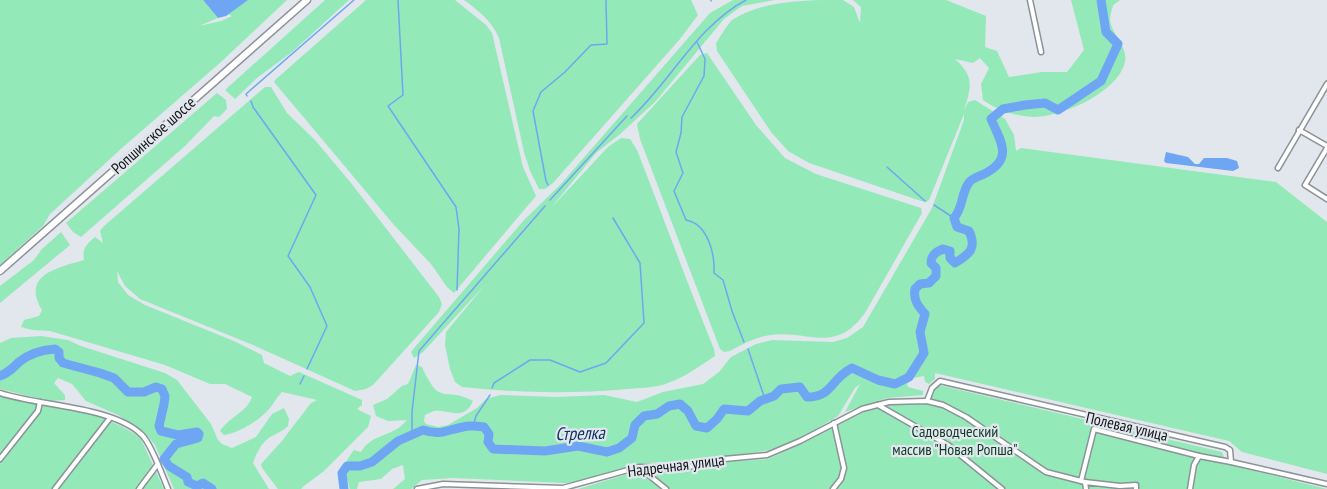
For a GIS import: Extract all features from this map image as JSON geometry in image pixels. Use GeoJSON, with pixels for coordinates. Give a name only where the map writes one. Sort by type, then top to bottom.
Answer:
{"type":"FeatureCollection","features":[{"type":"Feature","properties":{"kind":"main road","name":"Ропшинское шоссе"},"geometry":{"type":"LineString","coordinates":[[0,271],[307,0]]}},
{"type":"Feature","properties":{"kind":"street"},"geometry":{"type":"LineString","coordinates":[[1030,0],[1041,52]]}},
{"type":"Feature","properties":{"kind":"street"},"geometry":{"type":"LineString","coordinates":[[1278,168],[1327,84]]}},
{"type":"Feature","properties":{"kind":"street"},"geometry":{"type":"LineString","coordinates":[[1299,130],[1327,147],[1305,186],[1327,199]]}},
{"type":"Feature","properties":{"kind":"street","name":"Полевая улица"},"geometry":{"type":"LineString","coordinates":[[927,401],[932,388],[939,381],[1225,447],[1230,450],[1231,462]]}},
{"type":"Feature","properties":{"kind":"street"},"geometry":{"type":"LineString","coordinates":[[0,393],[15,398],[94,412],[125,424],[142,435],[168,489]]}},
{"type":"Feature","properties":{"kind":"street"},"geometry":{"type":"LineString","coordinates":[[927,401],[943,405],[966,417],[1046,472],[1083,482],[1120,486],[1136,485],[1136,489]]}},
{"type":"Feature","properties":{"kind":"street","name":"Надречная улица"},"geometry":{"type":"LineString","coordinates":[[417,489],[443,484],[563,488],[639,467],[684,468],[724,459],[767,455],[862,409],[889,402],[927,401]]}},
{"type":"Feature","properties":{"kind":"street"},"geometry":{"type":"LineString","coordinates":[[0,459],[38,411],[40,402]]}},
{"type":"Feature","properties":{"kind":"street"},"geometry":{"type":"LineString","coordinates":[[877,405],[948,445],[1002,489]]}},
{"type":"Feature","properties":{"kind":"street"},"geometry":{"type":"LineString","coordinates":[[56,489],[110,418]]}},
{"type":"Feature","properties":{"kind":"street"},"geometry":{"type":"LineString","coordinates":[[833,489],[841,479],[844,468],[834,423]]}},
{"type":"Feature","properties":{"kind":"street","name":"Полевая улица"},"geometry":{"type":"LineString","coordinates":[[1083,482],[1094,429],[1199,456]]}},
{"type":"Feature","properties":{"kind":"street"},"geometry":{"type":"LineString","coordinates":[[1190,489],[1194,465],[1199,456],[1327,484]]}},
{"type":"Feature","properties":{"kind":"street"},"geometry":{"type":"LineString","coordinates":[[139,489],[157,465]]}},
{"type":"Feature","properties":{"kind":"street"},"geometry":{"type":"LineString","coordinates":[[639,467],[666,489]]}},
{"type":"Feature","properties":{"kind":"street"},"geometry":{"type":"LineString","coordinates":[[1083,482],[1086,489]]}},
{"type":"Feature","properties":{"kind":"green space"},"geometry":{"type":"Polygon","coordinates":[[[0,0],[203,0],[218,18],[199,26],[232,16],[224,12],[214,0],[287,0],[50,214],[43,226],[0,265],[0,0]]]}},
{"type":"Feature","properties":{"kind":"green space"},"geometry":{"type":"Polygon","coordinates":[[[325,0],[349,0],[292,52],[257,78],[235,99],[225,90],[325,0]]]}},
{"type":"Feature","properties":{"kind":"green space"},"geometry":{"type":"Polygon","coordinates":[[[366,0],[455,0],[486,25],[492,33],[523,167],[536,196],[454,293],[274,82],[366,0]]]}},
{"type":"Feature","properties":{"kind":"green space"},"geometry":{"type":"Polygon","coordinates":[[[464,0],[691,0],[698,15],[680,39],[553,183],[545,189],[539,189],[524,152],[499,38],[489,21],[464,0]]]}},
{"type":"Feature","properties":{"kind":"green space"},"geometry":{"type":"Polygon","coordinates":[[[733,0],[775,0],[742,6],[724,19],[655,102],[596,153],[551,208],[608,147],[621,138],[630,139],[637,150],[715,356],[674,381],[648,388],[544,392],[462,387],[455,382],[450,369],[445,345],[446,332],[485,285],[423,352],[414,358],[411,352],[524,220],[560,185],[710,13],[733,0]]]}},
{"type":"Feature","properties":{"kind":"green space"},"geometry":{"type":"Polygon","coordinates":[[[843,0],[854,7],[860,23],[861,7],[853,0],[946,0],[986,16],[985,47],[997,51],[1009,77],[1042,72],[1067,72],[1084,50],[1071,0],[1120,0],[1113,5],[1110,19],[1113,30],[1122,45],[1125,62],[1112,83],[1101,92],[1060,112],[1047,116],[1028,117],[1001,110],[983,100],[981,84],[989,68],[980,58],[973,63],[955,59],[966,71],[970,83],[964,111],[968,102],[975,100],[1005,119],[1014,135],[1016,151],[1021,148],[1276,182],[1327,222],[1327,474],[1242,452],[1229,441],[935,373],[935,379],[929,384],[925,382],[924,376],[913,378],[907,384],[908,387],[923,391],[923,395],[887,398],[845,412],[860,384],[855,388],[838,416],[799,439],[770,450],[690,462],[641,464],[579,482],[453,478],[422,480],[411,489],[393,489],[405,479],[403,465],[392,469],[381,479],[359,482],[357,489],[350,489],[345,465],[354,450],[361,452],[371,441],[396,430],[407,420],[388,421],[376,416],[373,405],[387,399],[402,386],[408,384],[416,365],[422,367],[428,380],[439,392],[473,401],[465,411],[460,413],[434,411],[425,415],[426,424],[438,427],[448,425],[477,408],[486,399],[500,395],[556,397],[604,395],[637,402],[663,392],[703,384],[719,372],[731,357],[756,344],[772,340],[833,342],[847,338],[863,327],[932,208],[964,120],[964,114],[929,200],[921,201],[809,163],[788,151],[771,132],[717,51],[716,43],[732,20],[757,8],[786,2],[843,0]]]}},
{"type":"Feature","properties":{"kind":"green space"},"geometry":{"type":"Polygon","coordinates":[[[707,53],[756,125],[785,158],[816,174],[921,208],[922,213],[865,313],[842,334],[818,338],[780,334],[751,340],[730,351],[724,352],[720,349],[640,139],[637,124],[700,55],[707,53]]]}},
{"type":"Feature","properties":{"kind":"green space"},"geometry":{"type":"Polygon","coordinates":[[[265,87],[271,87],[287,113],[315,140],[351,183],[439,297],[442,304],[439,312],[373,385],[355,391],[253,345],[140,299],[125,286],[117,271],[118,282],[128,295],[145,305],[234,341],[262,355],[264,363],[290,376],[299,372],[362,400],[362,405],[357,409],[371,416],[368,427],[324,471],[301,489],[278,489],[261,464],[311,403],[317,400],[282,392],[266,413],[243,429],[224,435],[220,431],[246,407],[252,397],[225,384],[210,384],[165,365],[50,331],[21,327],[24,320],[39,316],[42,310],[36,289],[39,281],[45,275],[63,266],[84,260],[84,250],[95,237],[103,243],[100,231],[104,226],[265,87]]]}},
{"type":"Feature","properties":{"kind":"green space"},"geometry":{"type":"Polygon","coordinates":[[[217,93],[226,100],[227,109],[219,117],[214,116],[185,146],[81,237],[73,232],[66,223],[217,93]]]}},
{"type":"Feature","properties":{"kind":"green space"},"geometry":{"type":"Polygon","coordinates":[[[61,232],[70,245],[0,303],[0,286],[34,260],[42,249],[61,232]]]}},
{"type":"Feature","properties":{"kind":"green space"},"geometry":{"type":"Polygon","coordinates":[[[41,336],[68,340],[165,373],[177,380],[211,424],[218,440],[232,448],[256,437],[272,414],[284,408],[289,419],[288,426],[264,442],[253,463],[269,489],[174,489],[155,445],[145,433],[118,415],[86,401],[72,384],[58,378],[54,383],[65,395],[65,400],[49,401],[0,389],[0,343],[11,338],[41,336]]]}},
{"type":"Feature","properties":{"kind":"green space","name":"Садоводческий массив \"Новая Ропша\""},"geometry":{"type":"Polygon","coordinates":[[[939,385],[1222,452],[1227,464],[1327,489],[578,489],[641,470],[685,471],[725,462],[768,459],[863,412],[890,405],[923,401],[939,385]]]}},
{"type":"Feature","properties":{"kind":"green space"},"geometry":{"type":"Polygon","coordinates":[[[0,396],[94,414],[123,427],[140,437],[164,489],[0,489],[0,396]]]}},
{"type":"Feature","properties":{"kind":"water"},"geometry":{"type":"Polygon","coordinates":[[[203,0],[248,0],[226,16],[218,18],[203,0]]]}},
{"type":"Feature","properties":{"kind":"water"},"geometry":{"type":"Polygon","coordinates":[[[1166,152],[1188,157],[1195,164],[1199,164],[1204,158],[1227,158],[1237,161],[1239,168],[1233,171],[1166,163],[1164,161],[1166,152]]]}},
{"type":"Feature","properties":{"kind":"waterway"},"geometry":{"type":"LineString","coordinates":[[247,96],[246,94],[354,0]]}},
{"type":"Feature","properties":{"kind":"waterway"},"geometry":{"type":"LineString","coordinates":[[398,0],[403,95],[388,106],[456,207],[459,229],[457,290]]}},
{"type":"Feature","properties":{"kind":"waterway"},"geometry":{"type":"LineString","coordinates":[[548,185],[533,111],[541,92],[565,72],[591,45],[607,44],[606,0]]}},
{"type":"Feature","properties":{"kind":"waterway"},"geometry":{"type":"LineString","coordinates":[[631,118],[713,24],[746,0]]}},
{"type":"Feature","properties":{"kind":"waterway","name":"Стрелка"},"geometry":{"type":"LineString","coordinates":[[344,489],[342,473],[347,466],[360,466],[372,462],[398,441],[423,430],[439,432],[468,426],[484,427],[489,434],[488,442],[493,449],[545,451],[578,446],[607,452],[619,448],[632,438],[635,425],[644,416],[657,414],[669,406],[680,404],[688,411],[696,426],[707,428],[724,409],[748,411],[760,401],[774,396],[781,389],[800,387],[807,397],[822,394],[852,368],[878,380],[895,384],[909,377],[924,353],[920,332],[925,314],[917,303],[915,289],[920,284],[929,283],[936,276],[936,268],[931,263],[936,253],[943,249],[950,251],[950,258],[955,263],[971,250],[972,242],[969,231],[957,227],[954,218],[969,182],[993,168],[1002,156],[1001,143],[991,119],[1003,109],[1025,105],[1045,103],[1058,110],[1101,81],[1118,44],[1106,32],[1101,0]]}},
{"type":"Feature","properties":{"kind":"waterway"},"geometry":{"type":"LineString","coordinates":[[697,42],[705,59],[704,76],[682,117],[676,152],[683,173],[674,191],[686,220],[700,227],[709,241],[714,273],[723,280],[744,342]]}},
{"type":"Feature","properties":{"kind":"waterway"},"geometry":{"type":"LineString","coordinates":[[251,101],[316,195],[288,256],[310,287],[327,326],[307,369]]}},
{"type":"Feature","properties":{"kind":"waterway"},"geometry":{"type":"LineString","coordinates":[[550,200],[627,116]]}},
{"type":"Feature","properties":{"kind":"waterway"},"geometry":{"type":"LineString","coordinates":[[887,167],[925,201]]}},
{"type":"Feature","properties":{"kind":"waterway"},"geometry":{"type":"LineString","coordinates":[[934,205],[954,218]]}},
{"type":"Feature","properties":{"kind":"waterway"},"geometry":{"type":"LineString","coordinates":[[412,434],[412,412],[419,351],[545,206]]}},
{"type":"Feature","properties":{"kind":"waterway"},"geometry":{"type":"LineString","coordinates":[[492,388],[494,383],[530,360],[550,360],[580,372],[606,363],[644,323],[640,263],[613,218]]}},
{"type":"Feature","properties":{"kind":"waterway","name":"Стрелка"},"geometry":{"type":"LineString","coordinates":[[0,376],[32,354],[55,349],[59,352],[59,358],[63,363],[114,378],[128,392],[144,392],[156,387],[162,389],[165,396],[159,426],[161,431],[178,435],[197,432],[199,434],[198,438],[176,444],[164,459],[169,466],[187,477],[188,482],[197,486],[203,483],[212,489]]}},
{"type":"Feature","properties":{"kind":"waterway"},"geometry":{"type":"LineString","coordinates":[[748,349],[765,399]]}},
{"type":"Feature","properties":{"kind":"waterway"},"geometry":{"type":"LineString","coordinates":[[300,384],[304,376]]}},
{"type":"Feature","properties":{"kind":"waterway"},"geometry":{"type":"LineString","coordinates":[[473,426],[476,416],[490,395]]}}]}
